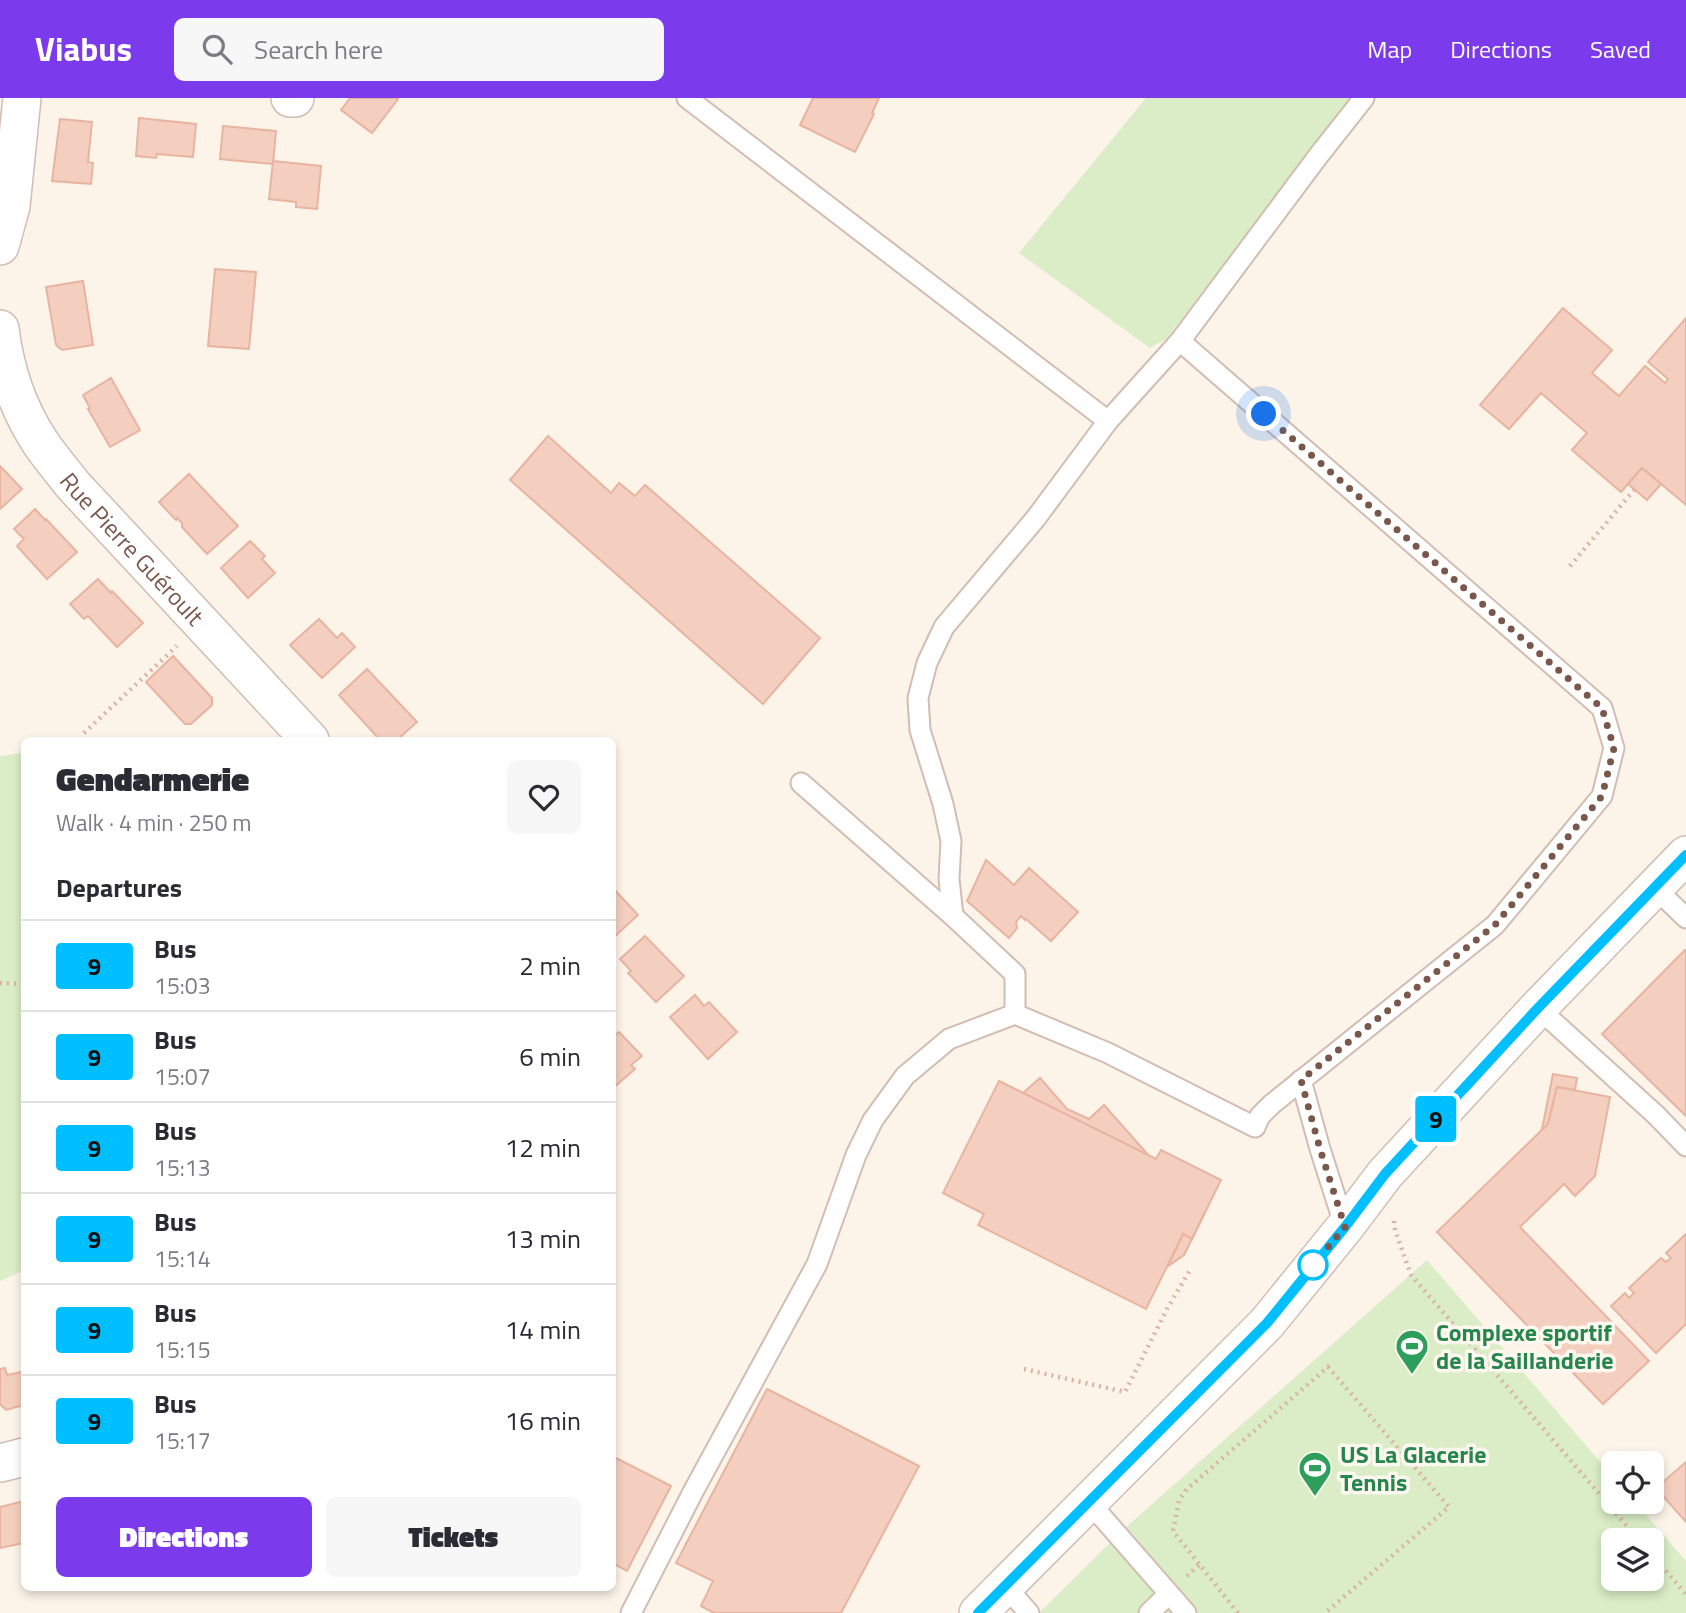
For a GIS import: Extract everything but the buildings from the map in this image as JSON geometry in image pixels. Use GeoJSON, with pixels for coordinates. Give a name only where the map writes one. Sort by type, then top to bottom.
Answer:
{"type":"FeatureCollection","features":[{"type":"Feature","properties":{"kind":"street"},"geometry":{"type":"LineString","coordinates":[[0,246],[11,206],[22,98]]}},
{"type":"Feature","properties":{"kind":"street","name":"Rue Pierre Guéroult"},"geometry":{"type":"LineString","coordinates":[[0,329],[6,369],[20,406],[40,442],[73,485],[307,737]]}},
{"type":"Feature","properties":{"kind":"street"},"geometry":{"type":"LineString","coordinates":[[978,1613],[1018,1600],[1089,1502],[1267,1323],[1377,1185],[1538,1008],[1686,855]]}},
{"type":"Feature","properties":{"kind":"street"},"geometry":{"type":"LineString","coordinates":[[0,1463],[21,1458]]}},
{"type":"Feature","properties":{"kind":"lane"},"geometry":{"type":"LineString","coordinates":[[687,98],[1108,421]]}},
{"type":"Feature","properties":{"kind":"lane"},"geometry":{"type":"LineString","coordinates":[[953,916],[949,879],[951,842],[943,804],[920,730],[918,698],[927,663],[944,628],[1036,518],[1108,421],[1180,341],[1364,98]]}},
{"type":"Feature","properties":{"kind":"lane"},"geometry":{"type":"LineString","coordinates":[[631,1613],[694,1490],[817,1264],[856,1155],[873,1120],[905,1076],[949,1039],[1015,1014],[1108,1053],[1255,1127],[1260,1116],[1272,1104],[1495,925],[1602,796],[1614,748],[1602,708],[1180,341]]}},
{"type":"Feature","properties":{"kind":"lane"},"geometry":{"type":"LineString","coordinates":[[800,783],[953,916],[1015,974],[1015,1014]]}},
{"type":"Feature","properties":{"kind":"lane"},"geometry":{"type":"LineString","coordinates":[[1655,888],[1686,918]]}},
{"type":"Feature","properties":{"kind":"lane"},"geometry":{"type":"LineString","coordinates":[[1538,1008],[1577,1041],[1686,1146]]}},
{"type":"Feature","properties":{"kind":"lane"},"geometry":{"type":"LineString","coordinates":[[1301,1080],[1345,1227]]}},
{"type":"Feature","properties":{"kind":"lane"},"geometry":{"type":"LineString","coordinates":[[1089,1502],[1186,1613]]}},
{"type":"Feature","properties":{"kind":"lane"},"geometry":{"type":"LineString","coordinates":[[1149,1613],[1169,1594]]}},
{"type":"Feature","properties":{"kind":"path"},"geometry":{"type":"LineString","coordinates":[[1570,566],[1634,490]]}},
{"type":"Feature","properties":{"kind":"path"},"geometry":{"type":"LineString","coordinates":[[84,733],[201,624]]}},
{"type":"Feature","properties":{"kind":"path"},"geometry":{"type":"LineString","coordinates":[[0,983],[21,984]]}},
{"type":"Feature","properties":{"kind":"path"},"geometry":{"type":"LineString","coordinates":[[1377,1185],[1390,1195],[1395,1230],[1411,1275],[1629,1528]]}},
{"type":"Feature","properties":{"kind":"path"},"geometry":{"type":"LineString","coordinates":[[1024,1369],[1125,1392],[1190,1270]]}},
{"type":"Feature","properties":{"kind":"path"},"geometry":{"type":"LineString","coordinates":[[1238,1613],[1173,1531],[1179,1500],[1187,1489],[1328,1367],[1449,1507],[1325,1613]]}},
{"type":"Feature","properties":{"kind":"path"},"geometry":{"type":"LineString","coordinates":[[1664,1569],[1686,1594]]}},
{"type":"Feature","properties":{"kind":"green space"},"geometry":{"type":"Polygon","coordinates":[[[1146,98],[1352,98],[1166,339],[1150,348],[1019,253],[1146,98]]]}},
{"type":"Feature","properties":{"kind":"green space"},"geometry":{"type":"Polygon","coordinates":[[[21,753],[21,1271],[0,1281],[0,756],[21,753]]]}},
{"type":"Feature","properties":{"kind":"green space","name":"Complexe sportif de la Saillanderie"},"geometry":{"type":"Polygon","coordinates":[[[1427,1260],[1601,1463],[1601,1514],[1645,1514],[1657,1528],[1601,1528],[1601,1591],[1664,1591],[1664,1536],[1686,1561],[1686,1613],[1039,1613],[1124,1529],[1427,1260]]]}},
{"type":"Feature","properties":{"kind":"bus line","name":"9"},"geometry":{"type":"LineString","coordinates":[[978,1613],[1267,1323],[1385,1174],[1538,1008],[1686,855]]}},
{"type":"Feature","properties":{"kind":"place","name":"Complexe sportif de la Saillanderie"},"geometry":{"type":"Point","coordinates":[1412,1376]}},
{"type":"Feature","properties":{"kind":"place","name":"US La Glacerie Tennis"},"geometry":{"type":"Point","coordinates":[1315,1498]}},
{"type":"Feature","properties":{"kind":"route"},"geometry":{"type":"LineString","coordinates":[[1264,414],[1602,708],[1614,748],[1602,796],[1495,925],[1301,1080],[1345,1227],[1313,1265]]}}]}
